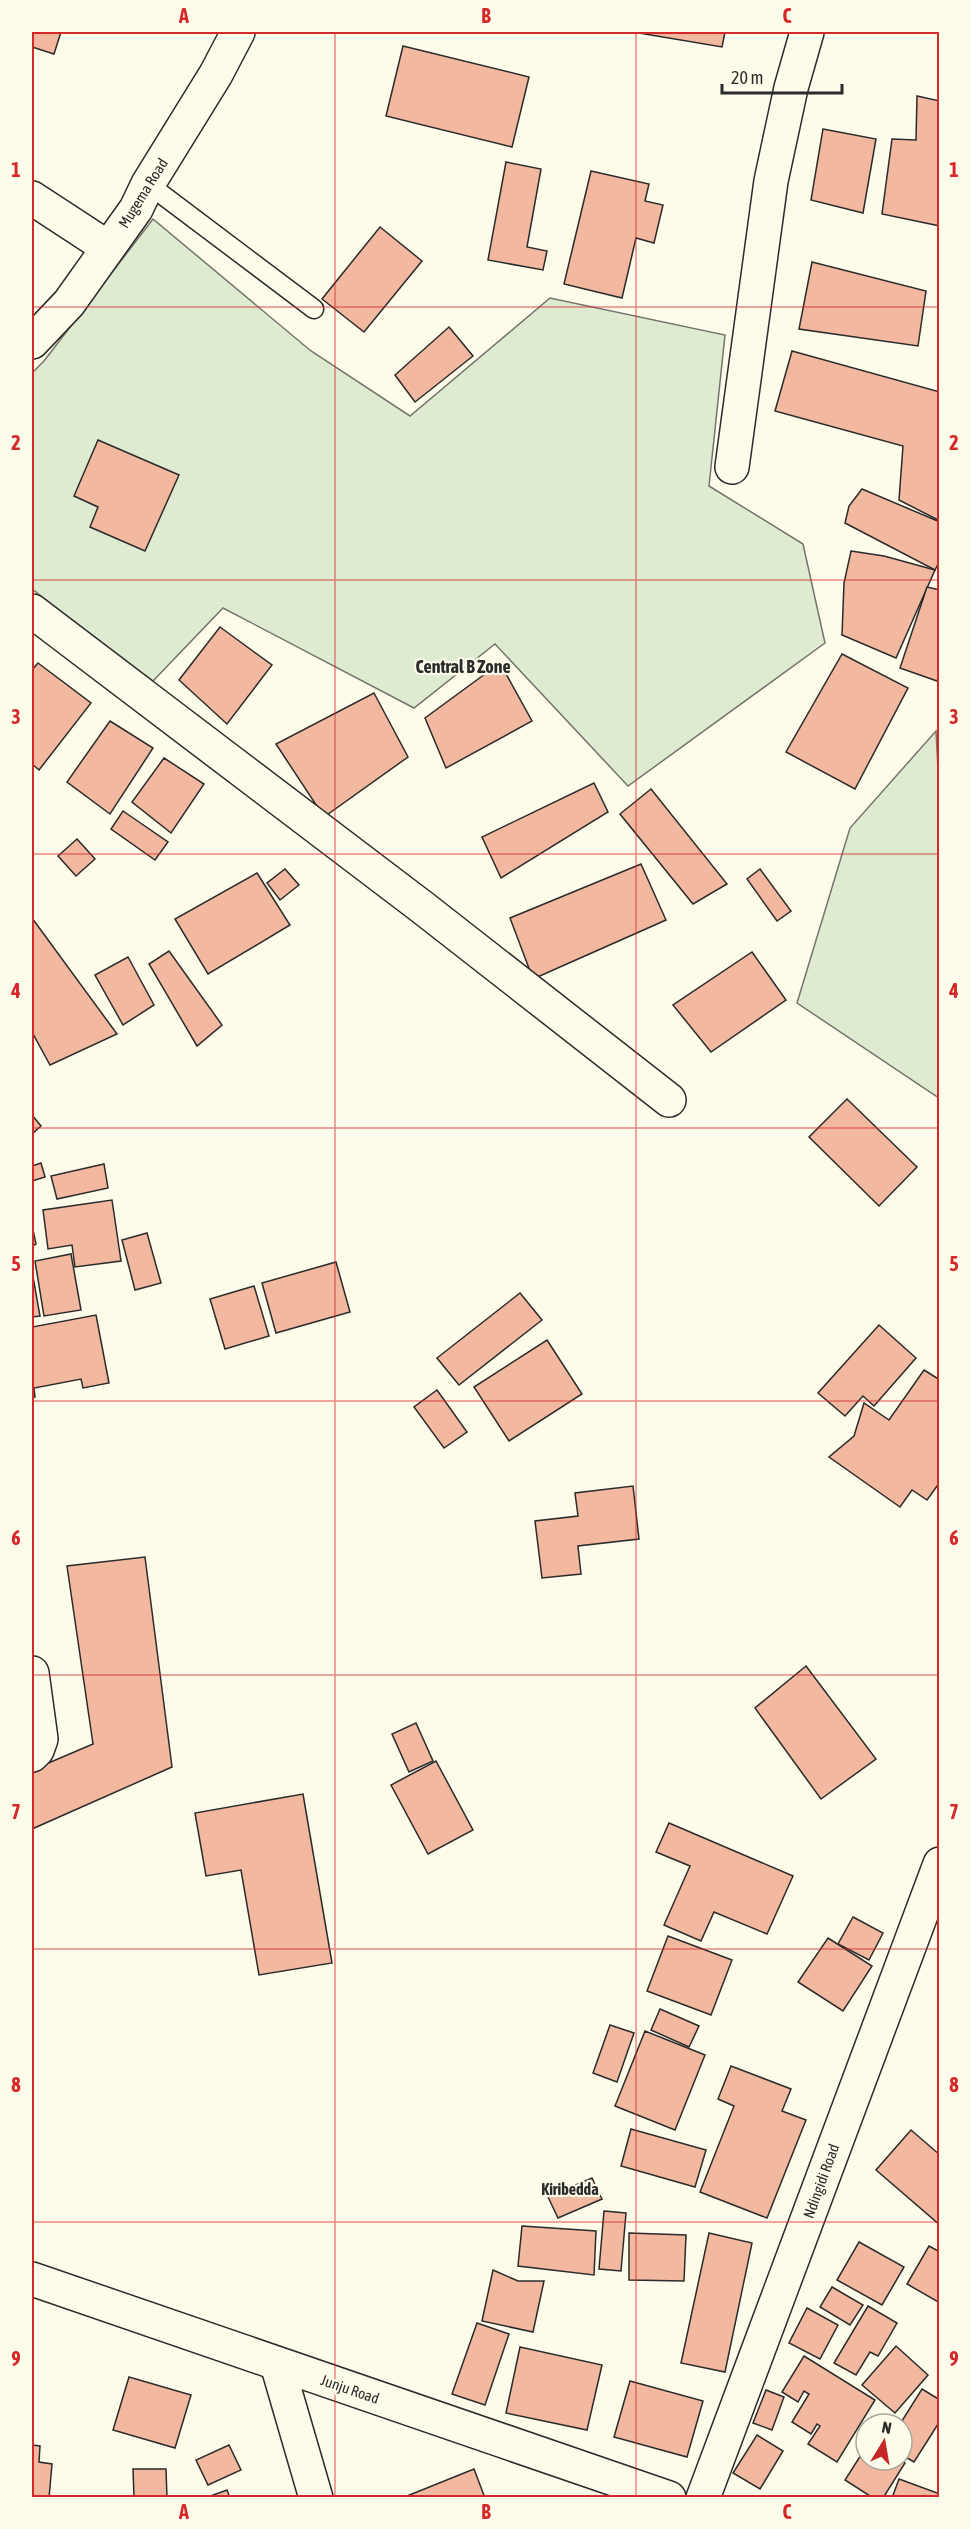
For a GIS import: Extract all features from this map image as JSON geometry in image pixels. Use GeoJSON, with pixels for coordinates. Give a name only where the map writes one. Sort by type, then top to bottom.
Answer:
{"type":"FeatureCollection","features":[{"type":"Feature","properties":{"kind":"street","name":"Mugema Road"},"geometry":{"type":"LineString","coordinates":[[32,342],[69,303],[136,208],[148,184],[216,74],[238,32]]}},
{"type":"Feature","properties":{"kind":"street"},"geometry":{"type":"LineString","coordinates":[[732,467],[771,181],[791,88],[807,32]]}},
{"type":"Feature","properties":{"kind":"street"},"geometry":{"type":"LineString","coordinates":[[32,198],[107,248]]}},
{"type":"Feature","properties":{"kind":"street"},"geometry":{"type":"LineString","coordinates":[[32,611],[422,907],[669,1100]]}},
{"type":"Feature","properties":{"kind":"street"},"geometry":{"type":"LineString","coordinates":[[32,1673],[41,1739],[37,1750],[32,1755]]}},
{"type":"Feature","properties":{"kind":"street","name":"Ndingidi Road"},"geometry":{"type":"LineString","coordinates":[[704,2498],[939,1864]]}},
{"type":"Feature","properties":{"kind":"street","name":"Junju Road"},"geometry":{"type":"LineString","coordinates":[[34,2274],[277,2364],[669,2498]]}},
{"type":"Feature","properties":{"kind":"street"},"geometry":{"type":"LineString","coordinates":[[277,2364],[316,2498]]}},
{"type":"Feature","properties":{"kind":"lane"},"geometry":{"type":"LineString","coordinates":[[148,184],[314,309]]}},
{"type":"Feature","properties":{"kind":"green space"},"geometry":{"type":"Polygon","coordinates":[[[153,219],[311,351],[410,416],[550,298],[725,335],[709,486],[803,544],[825,643],[628,786],[495,644],[414,708],[223,608],[153,681],[32,589],[32,373],[44,361],[153,219]]]}},
{"type":"Feature","properties":{"kind":"green space"},"geometry":{"type":"Polygon","coordinates":[[[936,731],[940,807],[939,1098],[797,1003],[850,828],[936,731]]]}},
{"type":"Feature","properties":{"kind":"building"},"geometry":{"type":"Polygon","coordinates":[[[32,32],[61,32],[54,54],[32,47],[32,32]]]}},
{"type":"Feature","properties":{"kind":"building"},"geometry":{"type":"Polygon","coordinates":[[[633,32],[725,32],[722,47],[633,32]]]}},
{"type":"Feature","properties":{"kind":"building"},"geometry":{"type":"Polygon","coordinates":[[[403,46],[529,77],[512,147],[386,116],[403,46]]]}},
{"type":"Feature","properties":{"kind":"building"},"geometry":{"type":"Polygon","coordinates":[[[917,96],[940,101],[940,226],[882,214],[892,139],[916,140],[917,96]]]}},
{"type":"Feature","properties":{"kind":"building"},"geometry":{"type":"Polygon","coordinates":[[[823,129],[876,139],[863,213],[811,200],[823,129]]]}},
{"type":"Feature","properties":{"kind":"building"},"geometry":{"type":"Polygon","coordinates":[[[506,162],[541,169],[527,247],[547,251],[543,270],[488,260],[506,162]]]}},
{"type":"Feature","properties":{"kind":"building"},"geometry":{"type":"Polygon","coordinates":[[[591,171],[649,184],[645,201],[663,205],[654,243],[636,238],[622,298],[564,284],[591,171]]]}},
{"type":"Feature","properties":{"kind":"building"},"geometry":{"type":"Polygon","coordinates":[[[380,227],[422,261],[364,332],[322,299],[380,227]]]}},
{"type":"Feature","properties":{"kind":"building"},"geometry":{"type":"Polygon","coordinates":[[[812,262],[926,291],[918,346],[799,329],[812,262]]]}},
{"type":"Feature","properties":{"kind":"building"},"geometry":{"type":"Polygon","coordinates":[[[449,327],[473,356],[415,402],[395,375],[449,327]]]}},
{"type":"Feature","properties":{"kind":"building"},"geometry":{"type":"Polygon","coordinates":[[[792,351],[940,392],[940,521],[899,500],[903,446],[775,411],[792,351]]]}},
{"type":"Feature","properties":{"kind":"building"},"geometry":{"type":"Polygon","coordinates":[[[98,440],[179,475],[145,551],[90,527],[98,507],[74,496],[98,440]]]}},
{"type":"Feature","properties":{"kind":"building"},"geometry":{"type":"Polygon","coordinates":[[[862,489],[940,522],[940,560],[935,570],[845,523],[849,506],[862,489]]]}},
{"type":"Feature","properties":{"kind":"building"},"geometry":{"type":"Polygon","coordinates":[[[851,551],[884,556],[935,570],[896,658],[842,635],[844,583],[851,551]]]}},
{"type":"Feature","properties":{"kind":"building"},"geometry":{"type":"Polygon","coordinates":[[[927,587],[940,590],[940,673],[937,681],[900,668],[927,587]]]}},
{"type":"Feature","properties":{"kind":"building"},"geometry":{"type":"Polygon","coordinates":[[[220,627],[272,665],[227,724],[179,680],[220,627]]]}},
{"type":"Feature","properties":{"kind":"building"},"geometry":{"type":"Polygon","coordinates":[[[842,654],[908,688],[855,789],[786,752],[842,654]]]}},
{"type":"Feature","properties":{"kind":"building"},"geometry":{"type":"Polygon","coordinates":[[[38,663],[91,703],[39,770],[32,764],[32,670],[38,663]]]}},
{"type":"Feature","properties":{"kind":"building"},"geometry":{"type":"Polygon","coordinates":[[[500,663],[532,721],[446,768],[425,718],[500,663]]]}},
{"type":"Feature","properties":{"kind":"building"},"geometry":{"type":"Polygon","coordinates":[[[374,693],[408,757],[324,817],[276,744],[374,693]]]}},
{"type":"Feature","properties":{"kind":"building"},"geometry":{"type":"Polygon","coordinates":[[[110,721],[153,748],[110,814],[67,782],[110,721]]]}},
{"type":"Feature","properties":{"kind":"building"},"geometry":{"type":"Polygon","coordinates":[[[164,758],[204,784],[171,833],[132,802],[164,758]]]}},
{"type":"Feature","properties":{"kind":"building"},"geometry":{"type":"Polygon","coordinates":[[[594,783],[608,812],[501,878],[482,837],[594,783]]]}},
{"type":"Feature","properties":{"kind":"building"},"geometry":{"type":"Polygon","coordinates":[[[651,789],[727,884],[693,904],[620,814],[651,789]]]}},
{"type":"Feature","properties":{"kind":"building"},"geometry":{"type":"Polygon","coordinates":[[[123,811],[168,842],[155,860],[111,829],[123,811]]]}},
{"type":"Feature","properties":{"kind":"building"},"geometry":{"type":"Polygon","coordinates":[[[77,839],[95,859],[76,876],[58,856],[77,839]]]}},
{"type":"Feature","properties":{"kind":"building"},"geometry":{"type":"Polygon","coordinates":[[[641,864],[666,920],[533,979],[510,918],[641,864]]]}},
{"type":"Feature","properties":{"kind":"building"},"geometry":{"type":"Polygon","coordinates":[[[285,869],[299,885],[280,900],[267,883],[285,869]]]}},
{"type":"Feature","properties":{"kind":"building"},"geometry":{"type":"Polygon","coordinates":[[[760,869],[791,911],[777,921],[747,879],[760,869]]]}},
{"type":"Feature","properties":{"kind":"building"},"geometry":{"type":"Polygon","coordinates":[[[257,873],[290,925],[208,974],[175,919],[257,873]]]}},
{"type":"Feature","properties":{"kind":"building"},"geometry":{"type":"Polygon","coordinates":[[[32,918],[117,1034],[50,1065],[32,1032],[32,918]]]}},
{"type":"Feature","properties":{"kind":"building"},"geometry":{"type":"Polygon","coordinates":[[[169,951],[222,1025],[197,1046],[149,964],[169,951]]]}},
{"type":"Feature","properties":{"kind":"building"},"geometry":{"type":"Polygon","coordinates":[[[752,952],[786,1000],[711,1052],[673,1005],[752,952]]]}},
{"type":"Feature","properties":{"kind":"building"},"geometry":{"type":"Polygon","coordinates":[[[128,957],[154,1005],[123,1025],[95,975],[128,957]]]}},
{"type":"Feature","properties":{"kind":"building"},"geometry":{"type":"Polygon","coordinates":[[[847,1099],[917,1167],[879,1206],[809,1137],[847,1099]]]}},
{"type":"Feature","properties":{"kind":"building"},"geometry":{"type":"Polygon","coordinates":[[[32,1115],[41,1126],[32,1134],[32,1115]]]}},
{"type":"Feature","properties":{"kind":"building"},"geometry":{"type":"Polygon","coordinates":[[[41,1163],[45,1177],[32,1181],[32,1166],[41,1163]]]}},
{"type":"Feature","properties":{"kind":"building"},"geometry":{"type":"Polygon","coordinates":[[[104,1164],[108,1188],[57,1199],[51,1176],[104,1164]]]}},
{"type":"Feature","properties":{"kind":"building"},"geometry":{"type":"Polygon","coordinates":[[[112,1200],[121,1261],[75,1267],[72,1245],[48,1249],[43,1210],[112,1200]]]}},
{"type":"Feature","properties":{"kind":"building"},"geometry":{"type":"Polygon","coordinates":[[[32,1225],[36,1244],[32,1246],[32,1225]]]}},
{"type":"Feature","properties":{"kind":"building"},"geometry":{"type":"Polygon","coordinates":[[[147,1233],[161,1283],[135,1290],[122,1240],[147,1233]]]}},
{"type":"Feature","properties":{"kind":"building"},"geometry":{"type":"Polygon","coordinates":[[[71,1254],[81,1310],[44,1316],[35,1261],[71,1254]]]}},
{"type":"Feature","properties":{"kind":"building"},"geometry":{"type":"Polygon","coordinates":[[[336,1262],[350,1312],[276,1333],[262,1283],[336,1262]]]}},
{"type":"Feature","properties":{"kind":"building"},"geometry":{"type":"Polygon","coordinates":[[[32,1271],[40,1316],[32,1317],[32,1271]]]}},
{"type":"Feature","properties":{"kind":"building"},"geometry":{"type":"Polygon","coordinates":[[[254,1286],[269,1336],[225,1349],[210,1299],[254,1286]]]}},
{"type":"Feature","properties":{"kind":"building"},"geometry":{"type":"Polygon","coordinates":[[[520,1293],[542,1320],[459,1385],[437,1358],[520,1293]]]}},
{"type":"Feature","properties":{"kind":"building"},"geometry":{"type":"Polygon","coordinates":[[[96,1315],[109,1383],[83,1388],[81,1379],[34,1388],[35,1397],[32,1398],[32,1327],[96,1315]]]}},
{"type":"Feature","properties":{"kind":"building"},"geometry":{"type":"Polygon","coordinates":[[[879,1325],[916,1358],[874,1406],[863,1396],[845,1416],[818,1393],[879,1325]]]}},
{"type":"Feature","properties":{"kind":"building"},"geometry":{"type":"Polygon","coordinates":[[[547,1340],[582,1394],[509,1441],[474,1387],[547,1340]]]}},
{"type":"Feature","properties":{"kind":"building"},"geometry":{"type":"Polygon","coordinates":[[[924,1370],[940,1380],[940,1482],[927,1500],[912,1490],[900,1507],[829,1457],[854,1436],[864,1403],[889,1420],[924,1370]]]}},
{"type":"Feature","properties":{"kind":"building"},"geometry":{"type":"Polygon","coordinates":[[[437,1390],[467,1432],[444,1448],[414,1407],[437,1390]]]}},
{"type":"Feature","properties":{"kind":"building"},"geometry":{"type":"Polygon","coordinates":[[[633,1486],[639,1539],[578,1546],[581,1574],[542,1578],[535,1521],[578,1516],[575,1493],[633,1486]]]}},
{"type":"Feature","properties":{"kind":"building"},"geometry":{"type":"Polygon","coordinates":[[[145,1557],[172,1767],[32,1829],[32,1770],[93,1744],[67,1566],[145,1557]]]}},
{"type":"Feature","properties":{"kind":"building"},"geometry":{"type":"Polygon","coordinates":[[[806,1666],[876,1759],[821,1799],[755,1708],[806,1666]]]}},
{"type":"Feature","properties":{"kind":"building"},"geometry":{"type":"Polygon","coordinates":[[[416,1723],[433,1761],[409,1772],[392,1734],[416,1723]]]}},
{"type":"Feature","properties":{"kind":"building"},"geometry":{"type":"Polygon","coordinates":[[[436,1761],[473,1830],[428,1854],[391,1785],[436,1761]]]}},
{"type":"Feature","properties":{"kind":"building"},"geometry":{"type":"Polygon","coordinates":[[[303,1794],[332,1963],[259,1975],[241,1870],[206,1876],[195,1813],[303,1794]]]}},
{"type":"Feature","properties":{"kind":"building"},"geometry":{"type":"Polygon","coordinates":[[[669,1823],[793,1876],[767,1934],[714,1912],[701,1941],[664,1925],[690,1866],[656,1852],[669,1823]]]}},
{"type":"Feature","properties":{"kind":"building"},"geometry":{"type":"Polygon","coordinates":[[[853,1917],[883,1933],[869,1960],[838,1944],[853,1917]]]}},
{"type":"Feature","properties":{"kind":"building"},"geometry":{"type":"Polygon","coordinates":[[[668,1936],[732,1960],[711,2015],[647,1991],[668,1936]]]}},
{"type":"Feature","properties":{"kind":"building"},"geometry":{"type":"Polygon","coordinates":[[[828,1938],[872,1966],[843,2011],[798,1982],[828,1938]]]}},
{"type":"Feature","properties":{"kind":"building"},"geometry":{"type":"Polygon","coordinates":[[[660,2009],[699,2026],[689,2047],[651,2030],[660,2009]]]}},
{"type":"Feature","properties":{"kind":"building"},"geometry":{"type":"Polygon","coordinates":[[[610,2025],[634,2033],[617,2082],[593,2073],[610,2025]]]}},
{"type":"Feature","properties":{"kind":"building"},"geometry":{"type":"Polygon","coordinates":[[[645,2031],[705,2055],[675,2130],[615,2106],[645,2031]]]}},
{"type":"Feature","properties":{"kind":"building"},"geometry":{"type":"Polygon","coordinates":[[[731,2066],[791,2089],[782,2111],[806,2120],[767,2218],[700,2192],[734,2106],[718,2099],[731,2066]]]}},
{"type":"Feature","properties":{"kind":"building"},"geometry":{"type":"Polygon","coordinates":[[[631,2129],[706,2150],[695,2187],[621,2166],[631,2129]]]}},
{"type":"Feature","properties":{"kind":"building"},"geometry":{"type":"Polygon","coordinates":[[[911,2130],[940,2155],[940,2225],[876,2170],[911,2130]]]}},
{"type":"Feature","properties":{"kind":"building"},"geometry":{"type":"Polygon","coordinates":[[[592,2178],[602,2199],[558,2218],[548,2197],[592,2178]]]}},
{"type":"Feature","properties":{"kind":"building"},"geometry":{"type":"Polygon","coordinates":[[[604,2211],[626,2213],[621,2271],[599,2269],[604,2211]]]}},
{"type":"Feature","properties":{"kind":"building"},"geometry":{"type":"Polygon","coordinates":[[[522,2226],[596,2231],[594,2275],[518,2266],[522,2226]]]}},
{"type":"Feature","properties":{"kind":"building"},"geometry":{"type":"Polygon","coordinates":[[[629,2233],[686,2235],[684,2281],[629,2280],[629,2233]]]}},
{"type":"Feature","properties":{"kind":"building"},"geometry":{"type":"Polygon","coordinates":[[[709,2233],[752,2243],[725,2372],[681,2363],[709,2233]]]}},
{"type":"Feature","properties":{"kind":"building"},"geometry":{"type":"Polygon","coordinates":[[[859,2242],[904,2267],[882,2305],[837,2280],[859,2242]]]}},
{"type":"Feature","properties":{"kind":"building"},"geometry":{"type":"Polygon","coordinates":[[[929,2246],[940,2252],[940,2303],[907,2284],[929,2246]]]}},
{"type":"Feature","properties":{"kind":"building"},"geometry":{"type":"Polygon","coordinates":[[[493,2270],[518,2281],[544,2281],[533,2332],[482,2321],[493,2270]]]}},
{"type":"Feature","properties":{"kind":"building"},"geometry":{"type":"Polygon","coordinates":[[[832,2287],[863,2305],[850,2325],[820,2307],[832,2287]]]}},
{"type":"Feature","properties":{"kind":"building"},"geometry":{"type":"Polygon","coordinates":[[[868,2306],[897,2323],[878,2356],[870,2352],[856,2375],[834,2363],[868,2306]]]}},
{"type":"Feature","properties":{"kind":"building"},"geometry":{"type":"Polygon","coordinates":[[[807,2308],[838,2325],[820,2359],[789,2343],[807,2308]]]}},
{"type":"Feature","properties":{"kind":"building"},"geometry":{"type":"Polygon","coordinates":[[[477,2323],[509,2334],[485,2405],[452,2394],[477,2323]]]}},
{"type":"Feature","properties":{"kind":"building"},"geometry":{"type":"Polygon","coordinates":[[[896,2346],[928,2375],[896,2412],[862,2385],[896,2346]]]}},
{"type":"Feature","properties":{"kind":"building"},"geometry":{"type":"Polygon","coordinates":[[[520,2347],[602,2365],[587,2430],[506,2413],[520,2347]]]}},
{"type":"Feature","properties":{"kind":"building"},"geometry":{"type":"Polygon","coordinates":[[[804,2356],[875,2400],[868,2412],[854,2412],[854,2434],[837,2462],[808,2444],[820,2426],[817,2424],[811,2434],[792,2422],[809,2394],[804,2391],[798,2402],[782,2392],[804,2356]]]}},
{"type":"Feature","properties":{"kind":"building"},"geometry":{"type":"Polygon","coordinates":[[[129,2377],[191,2395],[175,2448],[113,2430],[129,2377]]]}},
{"type":"Feature","properties":{"kind":"building"},"geometry":{"type":"Polygon","coordinates":[[[630,2381],[703,2401],[687,2457],[614,2437],[630,2381]]]}},
{"type":"Feature","properties":{"kind":"building"},"geometry":{"type":"Polygon","coordinates":[[[922,2389],[940,2400],[940,2421],[914,2462],[914,2412],[908,2412],[922,2389]]]}},
{"type":"Feature","properties":{"kind":"building"},"geometry":{"type":"Polygon","coordinates":[[[766,2390],[784,2397],[772,2430],[753,2423],[766,2390]]]}},
{"type":"Feature","properties":{"kind":"building"},"geometry":{"type":"Polygon","coordinates":[[[757,2435],[783,2451],[760,2489],[733,2473],[757,2435]]]}},
{"type":"Feature","properties":{"kind":"building"},"geometry":{"type":"Polygon","coordinates":[[[32,2445],[40,2446],[39,2462],[52,2464],[49,2498],[32,2498],[32,2445]]]}},
{"type":"Feature","properties":{"kind":"building"},"geometry":{"type":"Polygon","coordinates":[[[229,2445],[241,2470],[208,2485],[196,2460],[229,2445]]]}},
{"type":"Feature","properties":{"kind":"building"},"geometry":{"type":"Polygon","coordinates":[[[854,2466],[854,2472],[899,2472],[883,2498],[873,2498],[845,2480],[854,2466]]]}},
{"type":"Feature","properties":{"kind":"building"},"geometry":{"type":"Polygon","coordinates":[[[133,2469],[166,2469],[167,2498],[134,2498],[133,2469]]]}},
{"type":"Feature","properties":{"kind":"building"},"geometry":{"type":"Polygon","coordinates":[[[474,2469],[485,2498],[402,2498],[474,2469]]]}},
{"type":"Feature","properties":{"kind":"building"},"geometry":{"type":"Polygon","coordinates":[[[899,2479],[940,2494],[940,2498],[892,2498],[899,2479]]]}},
{"type":"Feature","properties":{"kind":"building"},"geometry":{"type":"Polygon","coordinates":[[[227,2490],[230,2498],[205,2498],[227,2490]]]}},
{"type":"Feature","properties":{"kind":"district","name":"Central B Zone"},"geometry":{"type":"Point","coordinates":[463,666]}},
{"type":"Feature","properties":{"kind":"district","name":"Kiribedda"},"geometry":{"type":"Point","coordinates":[570,2189]}}]}
